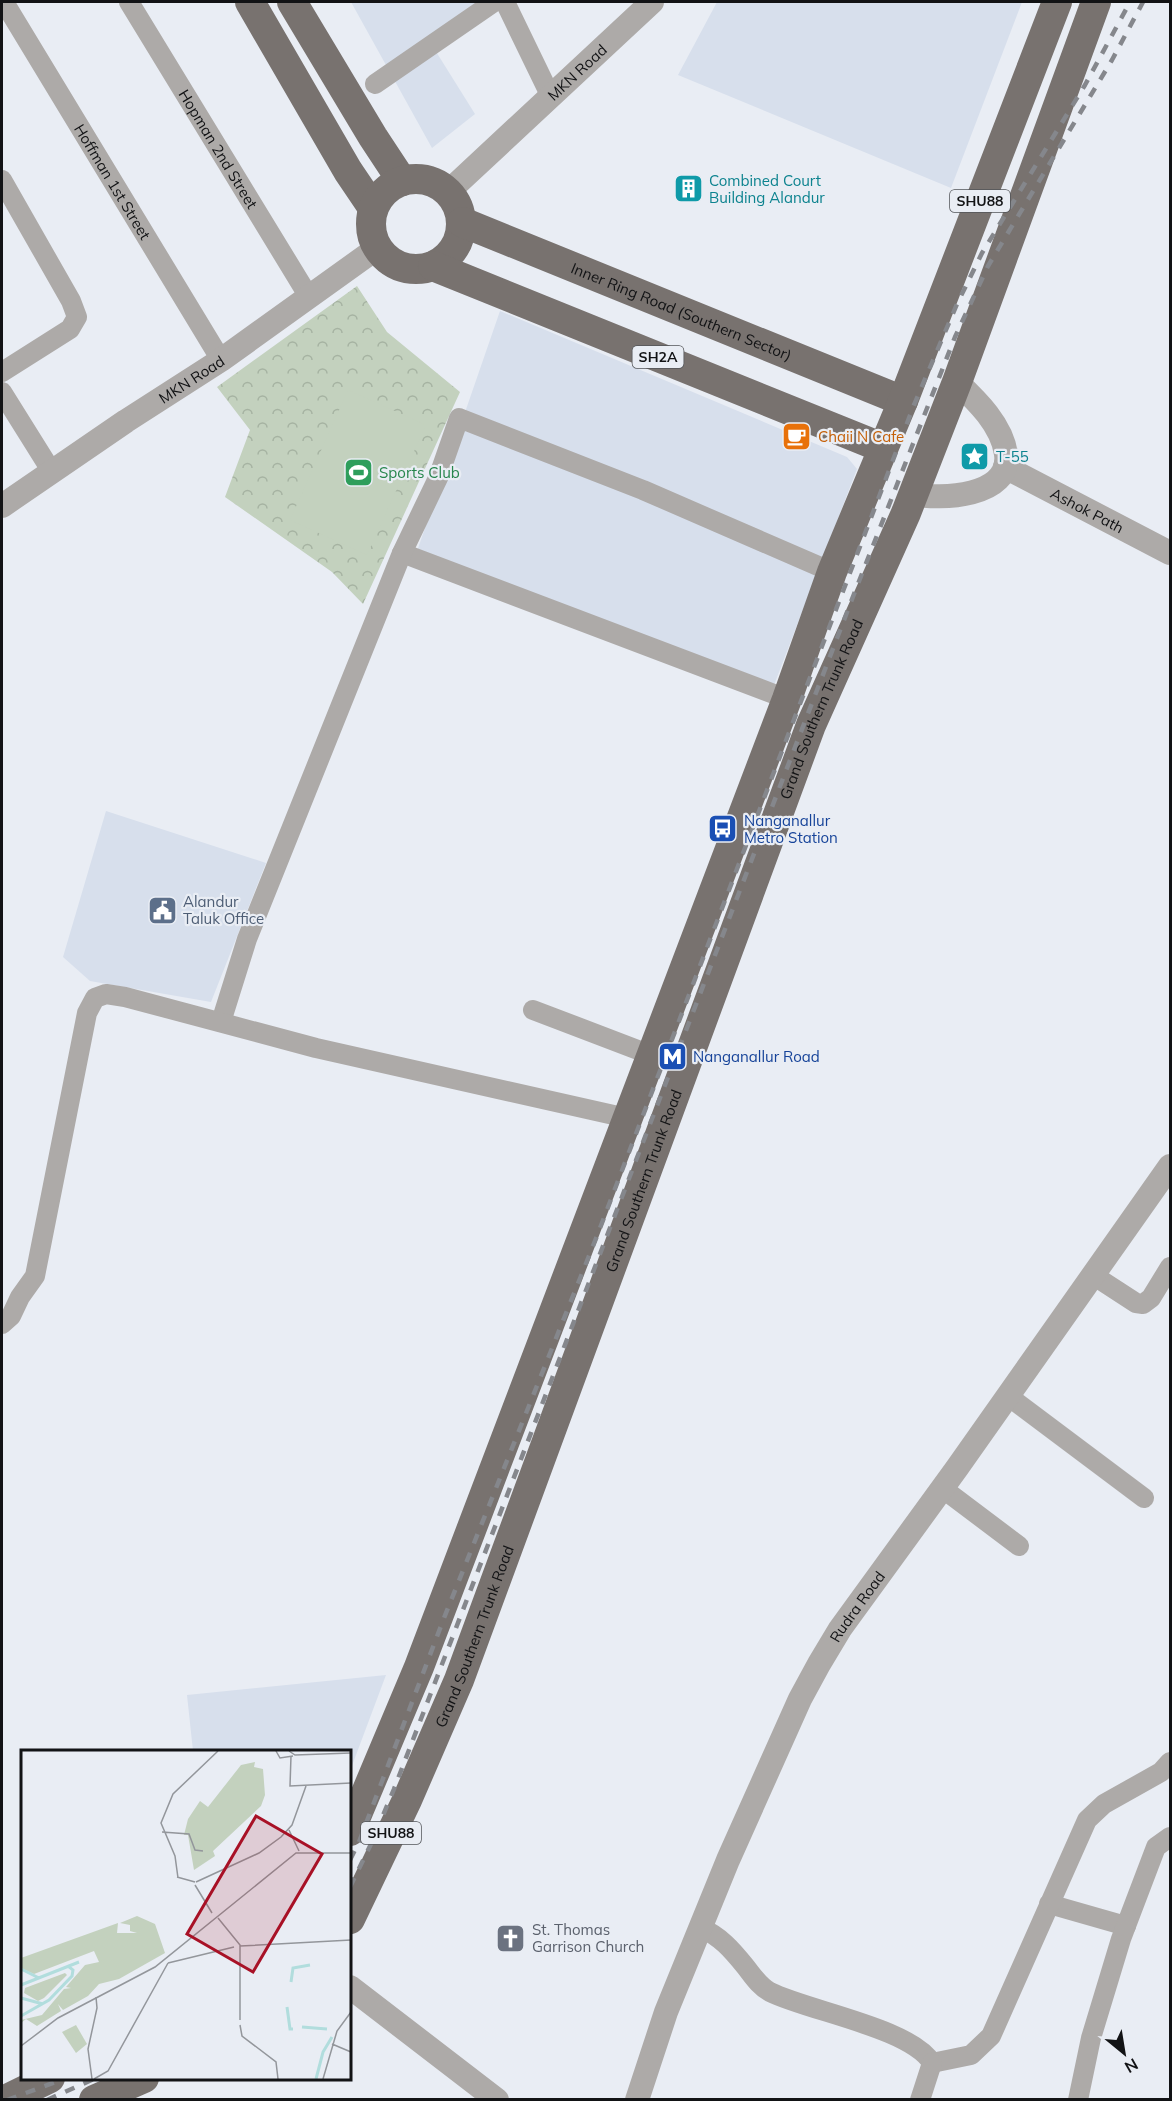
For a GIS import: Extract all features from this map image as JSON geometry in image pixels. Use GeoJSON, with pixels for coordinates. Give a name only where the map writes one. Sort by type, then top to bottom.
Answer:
{"type":"FeatureCollection","features":[{"type":"Feature","properties":{"kind":"main road"},"geometry":{"type":"LineString","coordinates":[[250,2],[348,171],[373,208]]}},
{"type":"Feature","properties":{"kind":"main road"},"geometry":{"type":"LineString","coordinates":[[292,2],[402,181]]}},
{"type":"Feature","properties":{"kind":"main road","name":"SHU88"},"geometry":{"type":"LineString","coordinates":[[351,1829],[393,1731],[787,699],[832,572],[903,400],[1057,2]]}},
{"type":"Feature","properties":{"kind":"main road","name":"Grand Southern Trunk Road"},"geometry":{"type":"LineString","coordinates":[[351,1917],[463,1669],[811,725],[913,494],[957,381],[1096,2]]}},
{"type":"Feature","properties":{"kind":"main road"},"geometry":{"type":"LineString","coordinates":[[377,248],[371,228],[373,208],[385,191],[402,181],[420,179],[433,182],[448,192],[456,202],[462,222],[459,241],[448,256],[433,266]]}},
{"type":"Feature","properties":{"kind":"main road","name":"Inner Ring Road (Southern Sector)"},"geometry":{"type":"LineString","coordinates":[[462,222],[903,400]]}},
{"type":"Feature","properties":{"kind":"main road","name":"SH2A"},"geometry":{"type":"LineString","coordinates":[[377,248],[387,259],[398,266],[414,270],[433,266],[883,448]]}},
{"type":"Feature","properties":{"kind":"main road"},"geometry":{"type":"LineString","coordinates":[[393,1731],[430,1745]]}},
{"type":"Feature","properties":{"kind":"main road"},"geometry":{"type":"LineString","coordinates":[[5,2100],[48,2080]]}},
{"type":"Feature","properties":{"kind":"main road"},"geometry":{"type":"LineString","coordinates":[[94,2100],[142,2080]]}},
{"type":"Feature","properties":{"kind":"street","name":"Hoffman 1st Street"},"geometry":{"type":"LineString","coordinates":[[4,2],[221,360]]}},
{"type":"Feature","properties":{"kind":"street","name":"Hopman 2nd Street"},"geometry":{"type":"LineString","coordinates":[[129,2],[309,297]]}},
{"type":"Feature","properties":{"kind":"street"},"geometry":{"type":"LineString","coordinates":[[375,84],[494,2]]}},
{"type":"Feature","properties":{"kind":"street"},"geometry":{"type":"LineString","coordinates":[[505,2],[551,97]]}},
{"type":"Feature","properties":{"kind":"street","name":"MKN Road"},"geometry":{"type":"LineString","coordinates":[[448,192],[652,2]]}},
{"type":"Feature","properties":{"kind":"street"},"geometry":{"type":"LineString","coordinates":[[2,180],[71,301],[77,317],[70,329],[2,372]]}},
{"type":"Feature","properties":{"kind":"street","name":"MKN Road"},"geometry":{"type":"LineString","coordinates":[[2,506],[221,360],[377,248]]}},
{"type":"Feature","properties":{"kind":"street"},"geometry":{"type":"LineString","coordinates":[[913,494],[949,497],[974,492],[996,480],[1005,468],[1006,453],[995,425],[978,402],[957,381]]}},
{"type":"Feature","properties":{"kind":"street"},"geometry":{"type":"LineString","coordinates":[[2,392],[52,472]]}},
{"type":"Feature","properties":{"kind":"street"},"geometry":{"type":"LineString","coordinates":[[220,1022],[247,939],[402,553],[438,478],[459,417],[643,490],[832,572]]}},
{"type":"Feature","properties":{"kind":"street","name":"Ashok Path"},"geometry":{"type":"LineString","coordinates":[[1005,468],[1170,554]]}},
{"type":"Feature","properties":{"kind":"street"},"geometry":{"type":"LineString","coordinates":[[402,553],[787,699]]}},
{"type":"Feature","properties":{"kind":"street"},"geometry":{"type":"LineString","coordinates":[[2,1324],[10,1316],[35,1276],[87,1013],[95,998],[106,994],[125,997],[316,1048],[627,1118]]}},
{"type":"Feature","properties":{"kind":"street"},"geometry":{"type":"LineString","coordinates":[[533,1010],[651,1055]]}},
{"type":"Feature","properties":{"kind":"street","name":"Rudra Road"},"geometry":{"type":"LineString","coordinates":[[638,2100],[666,2012],[758,1791],[810,1680],[840,1629],[1170,1166]]}},
{"type":"Feature","properties":{"kind":"street"},"geometry":{"type":"LineString","coordinates":[[1093,1275],[1136,1304],[1143,1304],[1151,1298],[1170,1268]]}},
{"type":"Feature","properties":{"kind":"street"},"geometry":{"type":"LineString","coordinates":[[1008,1396],[1144,1498]]}},
{"type":"Feature","properties":{"kind":"street"},"geometry":{"type":"LineString","coordinates":[[942,1488],[1019,1546]]}},
{"type":"Feature","properties":{"kind":"street"},"geometry":{"type":"LineString","coordinates":[[932,2063],[971,2055],[991,2036],[1086,1820],[1104,1804],[1161,1772],[1170,1763]]}},
{"type":"Feature","properties":{"kind":"street"},"geometry":{"type":"LineString","coordinates":[[1078,2100],[1091,2038],[1126,1926],[1156,1847],[1170,1837]]}},
{"type":"Feature","properties":{"kind":"street"},"geometry":{"type":"LineString","coordinates":[[1049,1904],[1126,1926]]}},
{"type":"Feature","properties":{"kind":"street"},"geometry":{"type":"LineString","coordinates":[[701,1928],[724,1942],[756,1981],[771,1992],[858,2022],[911,2044],[922,2050],[932,2063]]}},
{"type":"Feature","properties":{"kind":"street"},"geometry":{"type":"LineString","coordinates":[[351,1988],[497,2100]]}},
{"type":"Feature","properties":{"kind":"street"},"geometry":{"type":"LineString","coordinates":[[921,2100],[932,2063]]}},
{"type":"Feature","properties":{"kind":"shaded area"},"geometry":{"type":"Polygon","coordinates":[[[351,2],[487,2],[430,42],[475,114],[432,148],[351,2]]]}},
{"type":"Feature","properties":{"kind":"shaded area"},"geometry":{"type":"Polygon","coordinates":[[[717,2],[1022,2],[951,188],[678,75],[717,2]]]}},
{"type":"Feature","properties":{"kind":"shaded area"},"geometry":{"type":"Polygon","coordinates":[[[500,311],[847,457],[857,469],[771,693],[415,557],[500,311]]]}},
{"type":"Feature","properties":{"kind":"shaded area","name":"Alandur Taluk Office"},"geometry":{"type":"Polygon","coordinates":[[[106,811],[266,863],[211,1002],[90,981],[63,957],[106,811]]]}},
{"type":"Feature","properties":{"kind":"shaded area"},"geometry":{"type":"Polygon","coordinates":[[[386,1675],[351,1768],[351,1750],[193,1750],[187,1695],[386,1675]]]}},
{"type":"Feature","properties":{"kind":"green space"},"geometry":{"type":"Polygon","coordinates":[[[357,286],[387,332],[460,392],[363,604],[332,572],[225,497],[250,430],[217,387],[357,286]]]}},
{"type":"Feature","properties":{"kind":"green space","name":"Sports Club"},"geometry":{"type":"Polygon","coordinates":[[[348,390],[426,425],[367,555],[290,520],[348,390]]]}},
{"type":"Feature","properties":{"kind":"railway"},"geometry":{"type":"LineString","coordinates":[[351,1858],[597,1236],[914,405],[957,304],[982,253],[1085,85],[1130,2]]}},
{"type":"Feature","properties":{"kind":"railway"},"geometry":{"type":"LineString","coordinates":[[351,1885],[394,1789],[955,337],[988,266],[1112,60],[1143,2]]}},
{"type":"Feature","properties":{"kind":"railway"},"geometry":{"type":"LineString","coordinates":[[7,2100],[61,2080]]}},
{"type":"Feature","properties":{"kind":"railway"},"geometry":{"type":"LineString","coordinates":[[47,2100],[92,2080]]}},
{"type":"Feature","properties":{"kind":"place","name":"Combined Court Building Alandur"},"geometry":{"type":"Point","coordinates":[688,189]}},
{"type":"Feature","properties":{"kind":"place","name":"Chaii N Cafe"},"geometry":{"type":"Point","coordinates":[797,436]}},
{"type":"Feature","properties":{"kind":"place","name":"T-55"},"geometry":{"type":"Point","coordinates":[975,456]}},
{"type":"Feature","properties":{"kind":"place","name":"Sports Club"},"geometry":{"type":"Point","coordinates":[358,472]}},
{"type":"Feature","properties":{"kind":"place","name":"Nanganallur Metro Station"},"geometry":{"type":"Point","coordinates":[723,829]}},
{"type":"Feature","properties":{"kind":"place","name":"Alandur Taluk Office"},"geometry":{"type":"Point","coordinates":[162,910]}},
{"type":"Feature","properties":{"kind":"place","name":"Nanganallur Road"},"geometry":{"type":"Point","coordinates":[672,1056]}},
{"type":"Feature","properties":{"kind":"place","name":"St. Thomas Garrison Church"},"geometry":{"type":"Point","coordinates":[511,1938]}}]}
